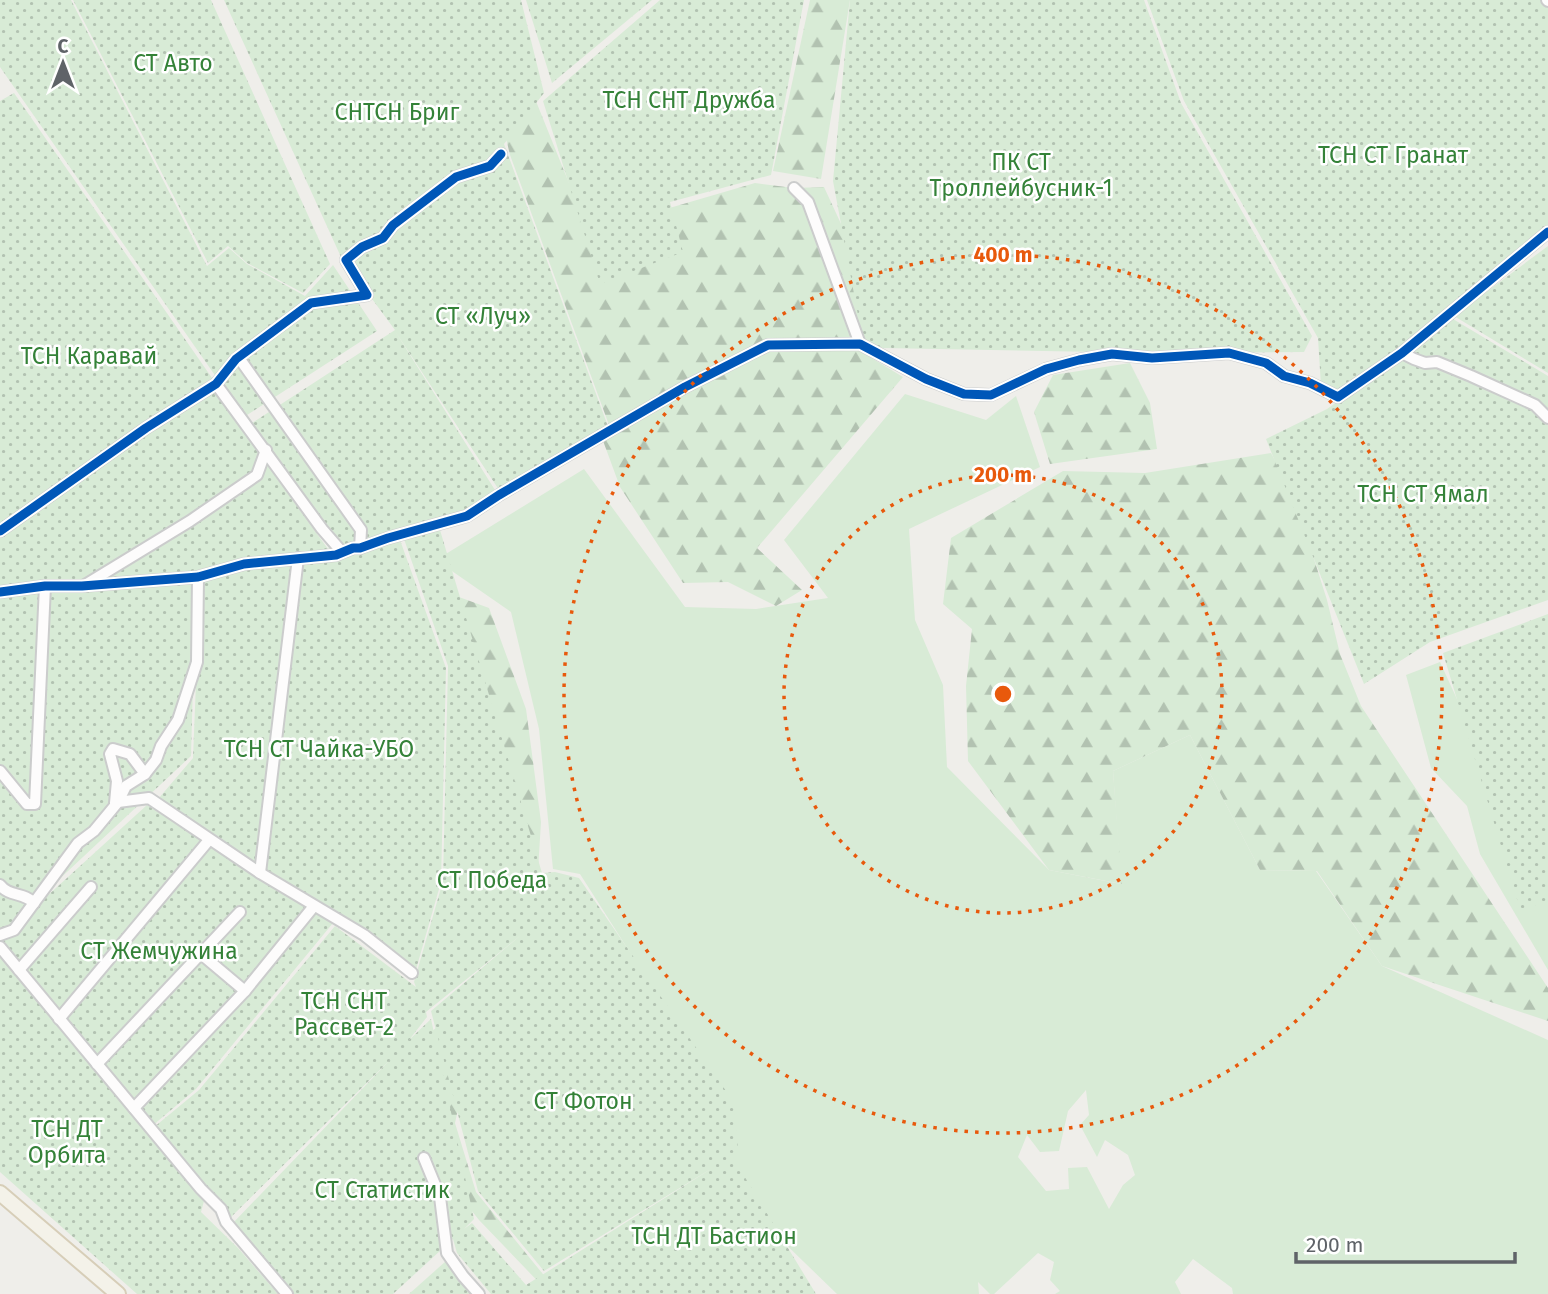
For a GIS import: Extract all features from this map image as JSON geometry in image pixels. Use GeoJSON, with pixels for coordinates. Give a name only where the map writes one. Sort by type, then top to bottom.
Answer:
{"type":"FeatureCollection","features":[{"type":"Feature","properties":{"kind":"main road"},"geometry":{"type":"LineString","coordinates":[[0,1192],[118,1294]]}},
{"type":"Feature","properties":{"kind":"street"},"geometry":{"type":"LineString","coordinates":[[0,531],[146,428],[216,384],[236,359],[311,303],[367,295],[346,260],[362,247],[383,238],[393,225],[456,177],[490,166],[501,154]]}},
{"type":"Feature","properties":{"kind":"street"},"geometry":{"type":"LineString","coordinates":[[794,188],[808,202],[860,344]]}},
{"type":"Feature","properties":{"kind":"street"},"geometry":{"type":"LineString","coordinates":[[0,592],[45,586],[82,586],[198,577],[244,564],[360,548],[467,516],[685,387],[768,345],[860,344],[964,394],[991,395],[1046,369],[1112,354],[1152,358],[1229,353],[1266,363],[1284,376],[1310,383],[1338,397],[1402,352],[1548,232]]}},
{"type":"Feature","properties":{"kind":"street"},"geometry":{"type":"LineString","coordinates":[[1402,352],[1425,363],[1437,362],[1471,376],[1535,405],[1548,418]]}},
{"type":"Feature","properties":{"kind":"street"},"geometry":{"type":"LineString","coordinates":[[239,358],[361,530],[360,548]]}},
{"type":"Feature","properties":{"kind":"street"},"geometry":{"type":"LineString","coordinates":[[216,384],[322,529],[342,552]]}},
{"type":"Feature","properties":{"kind":"street"},"geometry":{"type":"LineString","coordinates":[[82,586],[190,521],[257,475],[266,450]]}},
{"type":"Feature","properties":{"kind":"street"},"geometry":{"type":"LineString","coordinates":[[260,873],[298,558]]}},
{"type":"Feature","properties":{"kind":"street"},"geometry":{"type":"LineString","coordinates":[[0,936],[14,930],[78,843],[94,831],[117,804],[126,786],[145,774],[156,760],[178,720],[197,662],[198,577]]}},
{"type":"Feature","properties":{"kind":"street"},"geometry":{"type":"LineString","coordinates":[[0,771],[27,804],[35,804],[45,586]]}},
{"type":"Feature","properties":{"kind":"street"},"geometry":{"type":"LineString","coordinates":[[117,804],[117,781],[110,754],[113,748],[130,754],[145,774]]}},
{"type":"Feature","properties":{"kind":"street"},"geometry":{"type":"LineString","coordinates":[[117,804],[149,798],[209,841],[364,935],[412,973]]}},
{"type":"Feature","properties":{"kind":"street"},"geometry":{"type":"LineString","coordinates":[[59,1019],[209,841]]}},
{"type":"Feature","properties":{"kind":"street"},"geometry":{"type":"LineString","coordinates":[[0,885],[6,891],[24,895],[34,903]]}},
{"type":"Feature","properties":{"kind":"street"},"geometry":{"type":"LineString","coordinates":[[19,970],[91,887]]}},
{"type":"Feature","properties":{"kind":"street"},"geometry":{"type":"LineString","coordinates":[[134,1108],[245,991],[314,906]]}},
{"type":"Feature","properties":{"kind":"street"},"geometry":{"type":"LineString","coordinates":[[97,1064],[240,912]]}},
{"type":"Feature","properties":{"kind":"street"},"geometry":{"type":"LineString","coordinates":[[0,947],[201,1189],[221,1209],[226,1222],[287,1294]]}},
{"type":"Feature","properties":{"kind":"street"},"geometry":{"type":"LineString","coordinates":[[201,954],[245,991]]}},
{"type":"Feature","properties":{"kind":"street"},"geometry":{"type":"LineString","coordinates":[[424,1158],[440,1197],[447,1253],[479,1294]]}},
{"type":"Feature","properties":{"kind":"green space"},"geometry":{"type":"Polygon","coordinates":[[[0,0],[71,0],[207,266],[229,248],[247,264],[305,296],[333,265],[377,331],[244,417],[0,67],[0,0]]]}},
{"type":"Feature","properties":{"kind":"green space","name":"СТ Авто"},"geometry":{"type":"Polygon","coordinates":[[[73,0],[211,0],[330,264],[303,293],[247,263],[228,246],[208,263],[73,0]]]}},
{"type":"Feature","properties":{"kind":"green space"},"geometry":{"type":"Polygon","coordinates":[[[224,0],[521,0],[544,93],[504,144],[609,429],[499,490],[395,331],[500,498],[430,532],[440,530],[542,879],[543,873],[555,872],[579,878],[735,1104],[738,1152],[732,1156],[816,1294],[491,1294],[457,1253],[453,1239],[393,1294],[291,1294],[232,1224],[391,1059],[227,1221],[153,1128],[199,1090],[335,926],[416,987],[414,982],[443,881],[448,666],[404,539],[400,540],[446,668],[441,882],[413,980],[364,942],[333,923],[196,1089],[152,1126],[0,942],[0,939],[147,805],[219,851],[153,805],[193,758],[200,581],[246,569],[336,559],[249,425],[395,330],[341,257],[224,0]],[[521,935],[426,1012],[427,1017],[409,1040],[431,1019],[474,1219],[464,1229],[472,1223],[526,1285],[719,1164],[544,1271],[478,1191],[431,1011],[521,935]]]}},
{"type":"Feature","properties":{"kind":"green space"},"geometry":{"type":"Polygon","coordinates":[[[473,0],[515,49],[577,203],[666,209],[755,183],[794,188],[824,187],[867,280],[866,311],[847,341],[758,343],[609,425],[510,155],[473,0]]]}},
{"type":"Feature","properties":{"kind":"green space"},"geometry":{"type":"Polygon","coordinates":[[[526,0],[652,0],[552,83],[526,0]]]}},
{"type":"Feature","properties":{"kind":"green space","name":"ТСН СНТ Дружба"},"geometry":{"type":"Polygon","coordinates":[[[660,0],[804,0],[771,175],[670,202],[683,252],[600,284],[543,101],[660,0]]]}},
{"type":"Feature","properties":{"kind":"green space"},"geometry":{"type":"Polygon","coordinates":[[[810,0],[850,0],[821,179],[773,171],[810,0]]]}},
{"type":"Feature","properties":{"kind":"green space","name":"ПК СТ Троллейбусник-1"},"geometry":{"type":"Polygon","coordinates":[[[850,0],[1144,0],[1181,103],[1312,336],[1304,352],[1153,353],[883,348],[863,342],[833,181],[850,0]]]}},
{"type":"Feature","properties":{"kind":"green space","name":"ТСН СТ Гранат"},"geometry":{"type":"Polygon","coordinates":[[[1147,0],[1544,0],[1548,3],[1548,240],[1337,395],[1321,386],[1318,338],[1184,101],[1147,0]]]}},
{"type":"Feature","properties":{"kind":"green space","name":"ТСН Каравай"},"geometry":{"type":"Polygon","coordinates":[[[14,93],[212,378],[0,523],[0,101],[14,93]]]}},
{"type":"Feature","properties":{"kind":"green space"},"geometry":{"type":"Polygon","coordinates":[[[1548,246],[1548,373],[1454,316],[1548,246]]]}},
{"type":"Feature","properties":{"kind":"green space","name":"ТСН СТ Ямал"},"geometry":{"type":"Polygon","coordinates":[[[1453,319],[1548,376],[1548,600],[1430,642],[1364,684],[1266,439],[1327,409],[1453,319]]]}},
{"type":"Feature","properties":{"kind":"green space"},"geometry":{"type":"Polygon","coordinates":[[[855,348],[903,377],[757,548],[802,590],[776,606],[728,582],[683,583],[620,487],[602,438],[765,350],[855,348]]]}},
{"type":"Feature","properties":{"kind":"green space"},"geometry":{"type":"Polygon","coordinates":[[[1130,363],[1150,403],[1157,449],[1050,464],[1034,412],[1053,375],[1130,363]]]}},
{"type":"Feature","properties":{"kind":"green space"},"geometry":{"type":"Polygon","coordinates":[[[214,391],[328,549],[196,574],[191,756],[0,932],[0,532],[214,391]]]}},
{"type":"Feature","properties":{"kind":"green space"},"geometry":{"type":"Polygon","coordinates":[[[905,394],[986,420],[1016,396],[1040,467],[909,529],[915,620],[943,685],[947,767],[1049,870],[1121,884],[1113,771],[1190,735],[1260,870],[1316,871],[1382,966],[1548,1040],[1548,1294],[1233,1294],[1232,1288],[1193,1259],[1175,1282],[1181,1294],[1055,1294],[1060,1291],[1050,1280],[1054,1262],[1038,1253],[994,1294],[990,1294],[978,1282],[979,1294],[837,1294],[642,1105],[638,965],[580,874],[553,869],[539,729],[511,612],[436,560],[584,469],[685,607],[756,609],[828,598],[784,540],[905,394]],[[1086,1090],[1068,1111],[1059,1151],[1040,1152],[1027,1135],[1018,1157],[1046,1191],[1069,1189],[1068,1168],[1087,1167],[1109,1209],[1123,1185],[1135,1175],[1128,1155],[1105,1140],[1097,1157],[1080,1125],[1089,1115],[1086,1090]]]}},
{"type":"Feature","properties":{"kind":"green space"},"geometry":{"type":"Polygon","coordinates":[[[1271,453],[1294,496],[1327,600],[1340,654],[1361,706],[1548,988],[1548,1021],[1382,966],[1317,871],[1260,870],[1190,735],[1113,771],[1122,884],[1049,870],[968,761],[966,686],[972,629],[943,604],[951,538],[1063,471],[1145,473],[1271,453]]]}},
{"type":"Feature","properties":{"kind":"green space"},"geometry":{"type":"Polygon","coordinates":[[[429,586],[489,608],[526,709],[541,822],[535,919],[486,743],[429,586]]]}},
{"type":"Feature","properties":{"kind":"green space"},"geometry":{"type":"Polygon","coordinates":[[[1548,614],[1548,902],[1520,909],[1443,653],[1548,614]]]}},
{"type":"Feature","properties":{"kind":"green space"},"geometry":{"type":"Polygon","coordinates":[[[1440,662],[1548,891],[1548,970],[1480,854],[1467,806],[1431,768],[1406,675],[1440,662]]]}},
{"type":"Feature","properties":{"kind":"green space","name":"ТСН ДТ Орбита"},"geometry":{"type":"Polygon","coordinates":[[[0,957],[204,1201],[201,1212],[238,1248],[278,1294],[137,1294],[0,1172],[0,957]]]}},
{"type":"Feature","properties":{"kind":"green space"},"geometry":{"type":"Polygon","coordinates":[[[458,1008],[467,1068],[455,1123],[476,1192],[551,1284],[550,1294],[479,1220],[434,1163],[428,1035],[458,1008]]]}},
{"type":"Feature","properties":{"kind":"green space"},"geometry":{"type":"Polygon","coordinates":[[[446,1261],[473,1294],[409,1294],[446,1261]]]}},
{"type":"Feature","properties":{"kind":"cycle path"},"geometry":{"type":"LineString","coordinates":[[0,531],[146,428],[216,384],[236,359],[311,303],[367,295],[346,260],[362,247],[383,238],[393,225],[456,177],[490,166],[501,154]]}},
{"type":"Feature","properties":{"kind":"cycle path"},"geometry":{"type":"LineString","coordinates":[[0,592],[45,586],[82,586],[198,577],[244,564],[336,555],[467,516],[685,387],[768,345],[860,344],[926,379],[964,394],[991,395],[1046,369],[1112,354],[1152,358],[1229,353],[1266,363],[1284,376],[1310,383],[1338,397],[1402,353],[1548,232]]}},
{"type":"Feature","properties":{"kind":"park label","name":"СНТСН Бриг"},"geometry":{"type":"Point","coordinates":[397,112]}},
{"type":"Feature","properties":{"kind":"park label","name":"СТ «Луч»"},"geometry":{"type":"Point","coordinates":[483,316]}},
{"type":"Feature","properties":{"kind":"park label","name":"ТСН СТ Чайка-УБО"},"geometry":{"type":"Point","coordinates":[319,749]}},
{"type":"Feature","properties":{"kind":"park label","name":"СТ Победа"},"geometry":{"type":"Point","coordinates":[492,880]}},
{"type":"Feature","properties":{"kind":"park label","name":"СТ Жемчужина"},"geometry":{"type":"Point","coordinates":[159,951]}},
{"type":"Feature","properties":{"kind":"park label","name":"ТСН СНТ Рассвет-2"},"geometry":{"type":"Point","coordinates":[344,1014]}},
{"type":"Feature","properties":{"kind":"park label","name":"СТ Фотон"},"geometry":{"type":"Point","coordinates":[583,1101]}},
{"type":"Feature","properties":{"kind":"park label","name":"СТ Статистик"},"geometry":{"type":"Point","coordinates":[382,1190]}},
{"type":"Feature","properties":{"kind":"park label","name":"ТСН ДТ Бастион"},"geometry":{"type":"Point","coordinates":[714,1236]}}]}
